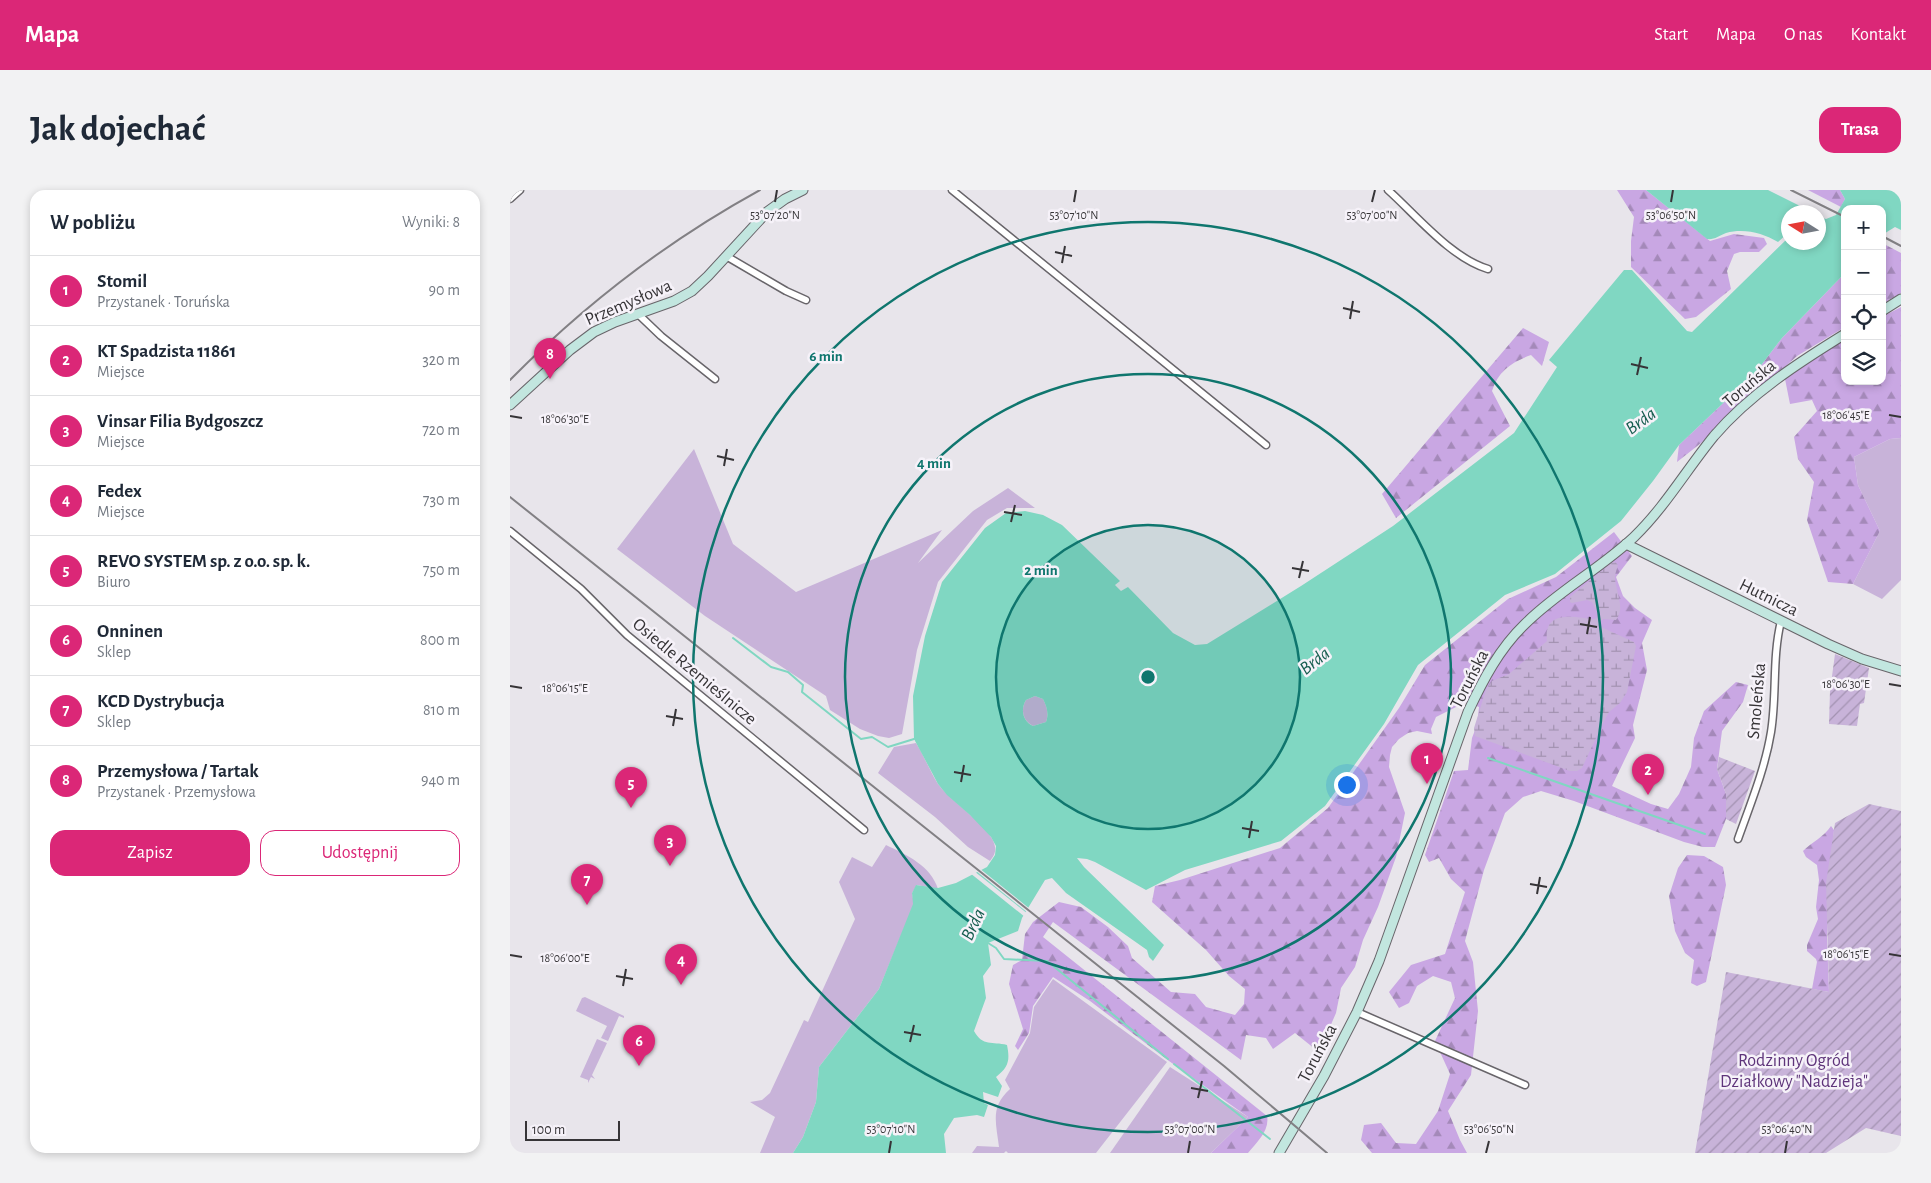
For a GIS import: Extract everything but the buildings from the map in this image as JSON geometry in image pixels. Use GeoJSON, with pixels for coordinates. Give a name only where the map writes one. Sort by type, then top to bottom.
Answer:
{"type":"FeatureCollection","features":[{"type":"Feature","properties":{"kind":"street","name":"Przemysłowa"},"geometry":{"type":"LineString","coordinates":[[510,405],[570,350],[587,337],[615,322],[683,297],[700,284],[767,212],[785,199],[803,190]]}},
{"type":"Feature","properties":{"kind":"street"},"geometry":{"type":"LineString","coordinates":[[952,190],[1266,445]]}},
{"type":"Feature","properties":{"kind":"street"},"geometry":{"type":"LineString","coordinates":[[1388,190],[1459,254],[1468,261],[1488,269]]}},
{"type":"Feature","properties":{"kind":"street"},"geometry":{"type":"LineString","coordinates":[[510,199],[517,191]]}},
{"type":"Feature","properties":{"kind":"street"},"geometry":{"type":"LineString","coordinates":[[726,256],[786,291],[806,300]]}},
{"type":"Feature","properties":{"kind":"street"},"geometry":{"type":"LineString","coordinates":[[1886,308],[1901,299]]}},
{"type":"Feature","properties":{"kind":"street"},"geometry":{"type":"LineString","coordinates":[[638,314],[661,336],[715,380]]}},
{"type":"Feature","properties":{"kind":"street","name":"Toruńska"},"geometry":{"type":"LineString","coordinates":[[1279,1153],[1324,1077],[1357,1012],[1379,961],[1468,712],[1489,669],[1502,650],[1526,623],[1626,544],[1652,517],[1726,424],[1756,396],[1788,371],[1841,337]]}},
{"type":"Feature","properties":{"kind":"street","name":"Osiedle Rzemieślnicze"},"geometry":{"type":"LineString","coordinates":[[510,531],[581,589],[627,635],[864,830]]}},
{"type":"Feature","properties":{"kind":"street","name":"Hutnicza"},"geometry":{"type":"LineString","coordinates":[[1626,544],[1850,654],[1901,671]]}},
{"type":"Feature","properties":{"kind":"street","name":"Smoleńska"},"geometry":{"type":"LineString","coordinates":[[1738,839],[1771,733],[1775,654],[1781,621]]}},
{"type":"Feature","properties":{"kind":"street"},"geometry":{"type":"LineString","coordinates":[[1357,1012],[1525,1085]]}},
{"type":"Feature","properties":{"kind":"green space"},"geometry":{"type":"Polygon","coordinates":[[[1617,190],[1646,190],[1710,241],[1734,234],[1764,238],[1767,244],[1759,252],[1740,252],[1734,254],[1727,271],[1731,289],[1696,317],[1685,319],[1631,267],[1631,241],[1634,217],[1617,190]]]}},
{"type":"Feature","properties":{"kind":"green space"},"geometry":{"type":"Polygon","coordinates":[[[1808,190],[1840,190],[1845,199],[1841,207],[1808,190]]]}},
{"type":"Feature","properties":{"kind":"green space"},"geometry":{"type":"Polygon","coordinates":[[[1886,245],[1901,253],[1901,293],[1886,302],[1886,245]]]}},
{"type":"Feature","properties":{"kind":"green space"},"geometry":{"type":"Polygon","coordinates":[[[1841,277],[1841,329],[1797,356],[1701,443],[1677,462],[1679,445],[1756,372],[1782,338],[1841,277]]]}},
{"type":"Feature","properties":{"kind":"green space"},"geometry":{"type":"Polygon","coordinates":[[[1901,307],[1901,438],[1890,439],[1854,457],[1858,485],[1880,531],[1853,584],[1828,582],[1807,520],[1814,482],[1798,459],[1794,437],[1817,411],[1812,400],[1790,404],[1785,379],[1841,342],[1841,385],[1886,385],[1886,315],[1901,307]]]}},
{"type":"Feature","properties":{"kind":"green space"},"geometry":{"type":"Polygon","coordinates":[[[1523,328],[1549,342],[1542,366],[1531,355],[1507,368],[1495,384],[1492,391],[1510,426],[1396,518],[1382,494],[1523,328]]]}},
{"type":"Feature","properties":{"kind":"green space"},"geometry":{"type":"Polygon","coordinates":[[[1901,438],[1901,580],[1882,599],[1853,584],[1880,531],[1858,485],[1854,457],[1890,439],[1901,438]]]}},
{"type":"Feature","properties":{"kind":"green space"},"geometry":{"type":"Polygon","coordinates":[[[694,449],[733,544],[796,592],[942,530],[918,563],[973,511],[1008,488],[1035,508],[1007,508],[987,520],[938,582],[917,650],[902,734],[889,738],[878,736],[860,729],[830,710],[826,696],[705,616],[617,549],[694,449]]]}},
{"type":"Feature","properties":{"kind":"green space"},"geometry":{"type":"Polygon","coordinates":[[[1614,532],[1632,556],[1616,577],[1623,596],[1635,608],[1652,620],[1642,643],[1647,670],[1633,725],[1635,738],[1612,786],[1651,804],[1668,809],[1679,794],[1691,767],[1694,738],[1704,711],[1736,682],[1748,685],[1743,702],[1722,731],[1717,769],[1726,794],[1726,819],[1715,847],[1703,847],[1541,791],[1523,797],[1505,813],[1484,870],[1465,941],[1473,962],[1478,1011],[1471,1075],[1448,1111],[1467,1153],[1372,1153],[1361,1140],[1364,1125],[1381,1123],[1396,1143],[1416,1144],[1438,1111],[1450,1074],[1435,1041],[1455,998],[1451,982],[1433,976],[1417,986],[1409,1003],[1399,1008],[1389,992],[1411,965],[1445,954],[1465,892],[1451,879],[1439,858],[1429,862],[1425,855],[1454,771],[1468,770],[1472,738],[1477,725],[1479,707],[1466,702],[1436,717],[1431,729],[1432,734],[1417,731],[1408,733],[1392,747],[1389,767],[1405,813],[1396,857],[1378,907],[1363,940],[1355,967],[1341,988],[1336,1013],[1323,1043],[1315,1049],[1295,1033],[1273,1049],[1266,1038],[1246,1035],[1241,1060],[1053,922],[1043,937],[1267,1116],[1265,1131],[1248,1153],[1211,1153],[1248,1117],[1169,1061],[1090,1001],[1053,977],[1033,1006],[1029,1033],[1018,1050],[1015,1046],[1023,1029],[1009,984],[1013,965],[1022,960],[1025,934],[1033,922],[1059,902],[1081,907],[1108,927],[1128,946],[1132,958],[1171,992],[1195,994],[1206,1007],[1235,1015],[1244,1004],[1245,989],[1229,976],[1206,950],[1152,902],[1155,886],[1180,880],[1280,848],[1328,808],[1399,708],[1425,665],[1508,599],[1556,577],[1614,532]]]}},
{"type":"Feature","properties":{"kind":"green space"},"geometry":{"type":"Polygon","coordinates":[[[1615,562],[1618,565],[1615,582],[1620,605],[1619,615],[1616,620],[1604,619],[1599,624],[1601,627],[1634,642],[1636,646],[1627,692],[1620,703],[1609,712],[1582,768],[1577,771],[1570,771],[1475,736],[1474,728],[1486,690],[1492,681],[1509,674],[1547,641],[1547,631],[1555,619],[1562,617],[1597,618],[1598,614],[1592,602],[1587,600],[1572,603],[1570,602],[1570,597],[1611,563],[1615,562]]]}},
{"type":"Feature","properties":{"kind":"green space"},"geometry":{"type":"Polygon","coordinates":[[[1835,654],[1869,668],[1864,703],[1860,704],[1857,726],[1829,724],[1830,691],[1835,654]]]}},
{"type":"Feature","properties":{"kind":"green space"},"geometry":{"type":"Polygon","coordinates":[[[1035,696],[1043,699],[1047,716],[1046,722],[1033,726],[1025,718],[1023,708],[1026,700],[1035,696]]]}},
{"type":"Feature","properties":{"kind":"green space"},"geometry":{"type":"Polygon","coordinates":[[[916,743],[938,784],[980,824],[993,840],[995,851],[990,861],[968,847],[935,817],[878,773],[894,747],[916,743]]]}},
{"type":"Feature","properties":{"kind":"green space"},"geometry":{"type":"Polygon","coordinates":[[[1719,757],[1755,771],[1736,824],[1726,819],[1726,794],[1717,769],[1719,757]]]}},
{"type":"Feature","properties":{"kind":"green space","name":"Rodzinny Ogród Działkowy \"Nadzieja\""},"geometry":{"type":"Polygon","coordinates":[[[1869,804],[1901,811],[1901,1136],[1866,1128],[1826,1153],[1695,1153],[1726,972],[1829,992],[1826,883],[1835,823],[1869,804]]]}},
{"type":"Feature","properties":{"kind":"green space"},"geometry":{"type":"Polygon","coordinates":[[[1831,826],[1834,830],[1827,936],[1829,992],[1812,989],[1817,962],[1807,951],[1807,945],[1818,919],[1816,907],[1819,880],[1817,865],[1806,857],[1803,851],[1831,826]]]}},
{"type":"Feature","properties":{"kind":"green space"},"geometry":{"type":"Polygon","coordinates":[[[886,845],[917,862],[930,874],[938,889],[917,885],[912,893],[914,904],[879,989],[819,1067],[816,1102],[803,1137],[793,1153],[760,1153],[775,1117],[750,1102],[762,1100],[770,1093],[804,1020],[808,1022],[855,919],[839,882],[852,857],[872,867],[886,845]]]}},
{"type":"Feature","properties":{"kind":"green space"},"geometry":{"type":"Polygon","coordinates":[[[1687,855],[1704,856],[1723,867],[1726,885],[1706,982],[1697,986],[1691,983],[1694,960],[1685,953],[1675,931],[1669,896],[1678,868],[1687,855]]]}},
{"type":"Feature","properties":{"kind":"green space"},"geometry":{"type":"Polygon","coordinates":[[[1053,979],[1167,1062],[1096,1153],[1008,1153],[1006,1151],[1004,1153],[972,1153],[977,1146],[999,1147],[996,1115],[999,1102],[1010,1089],[1005,1080],[1030,1033],[1034,1007],[1053,979]]]}},
{"type":"Feature","properties":{"kind":"green space"},"geometry":{"type":"Polygon","coordinates":[[[585,997],[624,1016],[624,1018],[619,1016],[608,1041],[601,1038],[607,1026],[576,1011],[582,998],[585,997]]]}},
{"type":"Feature","properties":{"kind":"green space"},"geometry":{"type":"Polygon","coordinates":[[[597,1039],[607,1043],[592,1075],[595,1079],[591,1077],[588,1083],[588,1080],[580,1077],[597,1039]]]}},
{"type":"Feature","properties":{"kind":"green space"},"geometry":{"type":"Polygon","coordinates":[[[1170,1067],[1248,1117],[1211,1153],[1110,1153],[1170,1067]]]}},
{"type":"Feature","properties":{"kind":"water"},"geometry":{"type":"Polygon","coordinates":[[[1646,190],[1768,190],[1798,205],[1781,205],[1781,239],[1778,242],[1766,236],[1746,231],[1726,233],[1707,239],[1646,190]]]}},
{"type":"Feature","properties":{"kind":"water"},"geometry":{"type":"Polygon","coordinates":[[[1840,190],[1901,190],[1901,230],[1895,227],[1886,233],[1886,205],[1842,205],[1845,199],[1840,190]]]}},
{"type":"Feature","properties":{"kind":"water","name":"Brda"},"geometry":{"type":"Polygon","coordinates":[[[1841,206],[1841,277],[1782,338],[1756,372],[1679,445],[1621,521],[1555,574],[1505,595],[1418,665],[1384,724],[1325,806],[1281,841],[1185,870],[1146,890],[1095,862],[1077,858],[1164,945],[1153,961],[1149,957],[1147,950],[1066,893],[1052,878],[1045,880],[1022,918],[1018,931],[988,943],[991,965],[983,976],[986,998],[974,1031],[984,1041],[1007,1045],[1008,1063],[1004,1070],[996,1077],[1002,1086],[998,1097],[983,1092],[984,1103],[988,1105],[984,1117],[977,1115],[954,1118],[944,1134],[946,1153],[793,1153],[803,1137],[816,1102],[819,1067],[879,989],[913,904],[912,893],[916,885],[938,888],[956,883],[987,867],[995,855],[996,846],[991,837],[938,784],[914,739],[913,696],[925,636],[942,582],[985,528],[1006,513],[1025,511],[1043,515],[1062,525],[1120,581],[1115,585],[1121,591],[1128,587],[1173,633],[1195,645],[1207,644],[1393,526],[1514,433],[1557,367],[1549,360],[1624,270],[1632,270],[1687,331],[1692,332],[1781,245],[1781,250],[1826,250],[1826,219],[1836,215],[1841,206]],[[1035,696],[1026,700],[1023,711],[1025,718],[1030,724],[1033,726],[1046,722],[1046,705],[1043,699],[1035,696]]]}},
{"type":"Feature","properties":{"kind":"pier"},"geometry":{"type":"Polygon","coordinates":[[[979,868],[1030,909],[1028,913],[975,870],[979,868]]]}},
{"type":"Feature","properties":{"kind":"pier"},"geometry":{"type":"Polygon","coordinates":[[[974,871],[1028,914],[1025,917],[970,873],[974,871]]]}},
{"type":"Feature","properties":{"kind":"waterway"},"geometry":{"type":"LineString","coordinates":[[733,638],[771,667],[788,672],[803,685],[802,692],[861,739],[872,737],[888,747],[914,739]]}},
{"type":"Feature","properties":{"kind":"waterway"},"geometry":{"type":"LineString","coordinates":[[1488,758],[1705,834]]}},
{"type":"Feature","properties":{"kind":"waterway"},"geometry":{"type":"LineString","coordinates":[[988,943],[996,948],[1004,959],[1047,961],[1168,1059]]}},
{"type":"Feature","properties":{"kind":"waterway"},"geometry":{"type":"LineString","coordinates":[[1174,1064],[1270,1139]]}},
{"type":"Feature","properties":{"kind":"railway"},"geometry":{"type":"LineString","coordinates":[[510,380],[567,326],[628,276],[692,231],[760,190]]}},
{"type":"Feature","properties":{"kind":"railway"},"geometry":{"type":"LineString","coordinates":[[1791,190],[1841,215]]}},
{"type":"Feature","properties":{"kind":"railway"},"geometry":{"type":"LineString","coordinates":[[1886,238],[1901,246]]}},
{"type":"Feature","properties":{"kind":"railway"},"geometry":{"type":"LineString","coordinates":[[510,497],[1224,1066],[1327,1153]]}},
{"type":"Feature","properties":{"kind":"place","name":"Przemysłowa / Tartak"},"geometry":{"type":"Point","coordinates":[550,379]}},
{"type":"Feature","properties":{"kind":"place","name":"Stomil"},"geometry":{"type":"Point","coordinates":[1427,784]}},
{"type":"Feature","properties":{"kind":"place","name":"KT Spadzista 11861"},"geometry":{"type":"Point","coordinates":[1648,795]}},
{"type":"Feature","properties":{"kind":"place","name":"REVO SYSTEM sp. z o.o. sp. k."},"geometry":{"type":"Point","coordinates":[631,808]}},
{"type":"Feature","properties":{"kind":"place","name":"Vinsar Filia Bydgoszcz"},"geometry":{"type":"Point","coordinates":[670,866]}},
{"type":"Feature","properties":{"kind":"place","name":"KCD Dystrybucja"},"geometry":{"type":"Point","coordinates":[587,905]}},
{"type":"Feature","properties":{"kind":"place","name":"Fedex"},"geometry":{"type":"Point","coordinates":[681,985]}},
{"type":"Feature","properties":{"kind":"place","name":"Onninen"},"geometry":{"type":"Point","coordinates":[639,1066]}}]}
